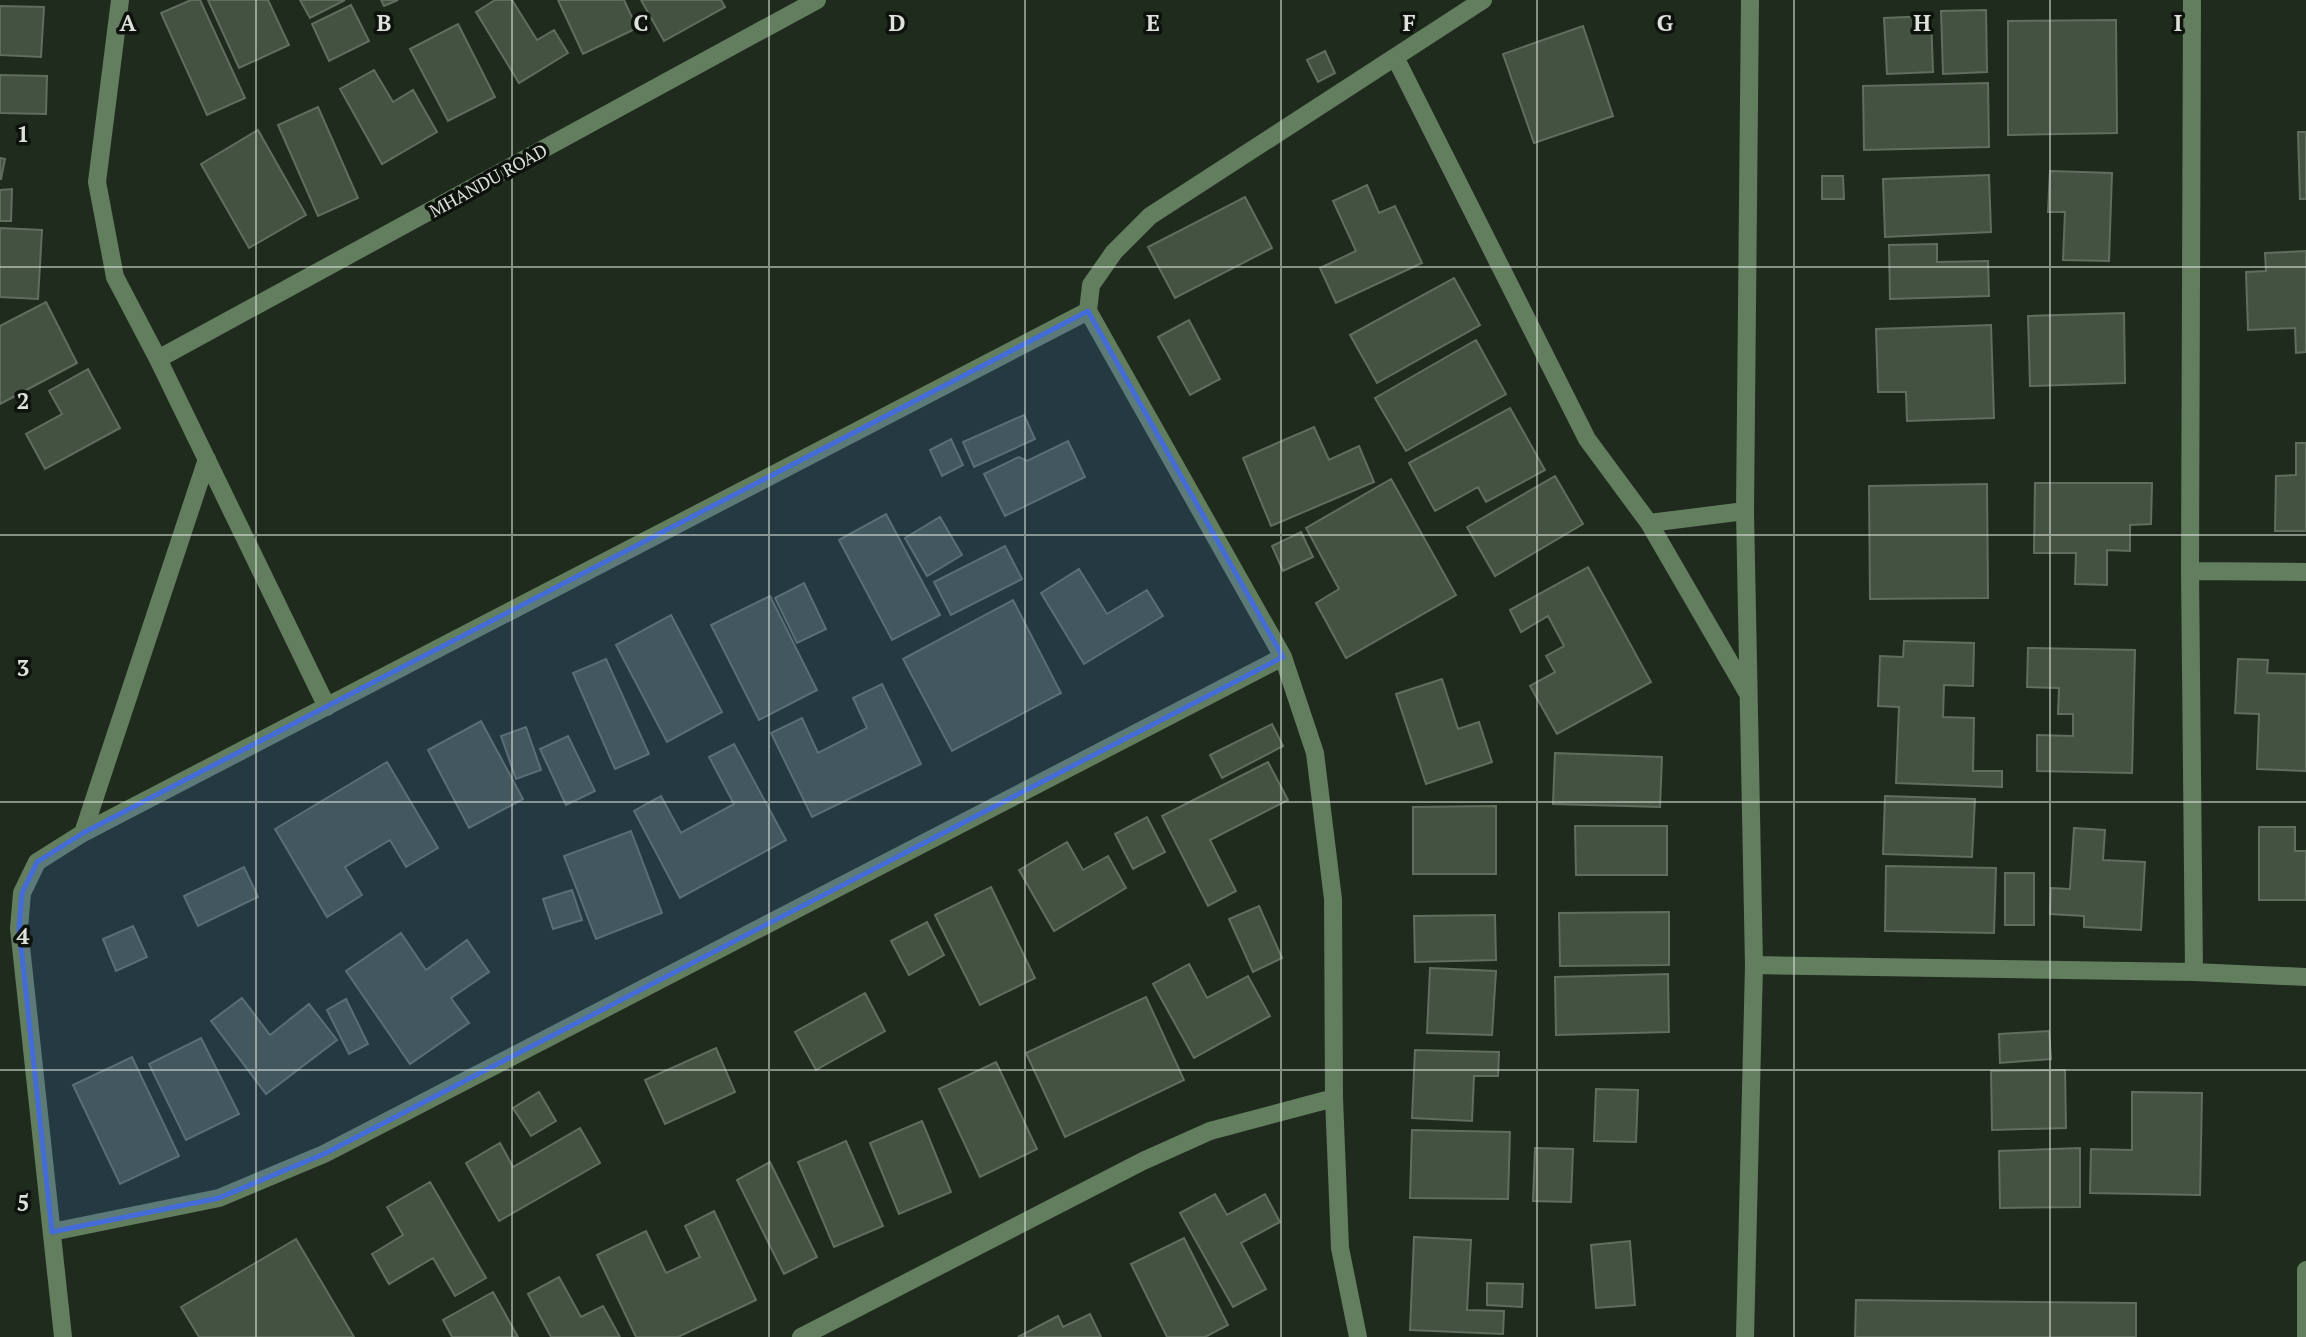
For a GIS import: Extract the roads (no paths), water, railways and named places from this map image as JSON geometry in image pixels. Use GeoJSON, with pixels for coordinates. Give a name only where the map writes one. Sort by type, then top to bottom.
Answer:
{"type":"FeatureCollection","features":[{"type":"Feature","properties":{"kind":"street"},"geometry":{"type":"LineString","coordinates":[[120,0],[97,182],[115,277],[158,359],[327,707]]}},
{"type":"Feature","properties":{"kind":"street","name":"MHANDU ROAD"},"geometry":{"type":"LineString","coordinates":[[158,359],[817,0]]}},
{"type":"Feature","properties":{"kind":"street"},"geometry":{"type":"LineString","coordinates":[[1358,1337],[1340,1248],[1334,1098],[1333,899],[1315,753],[1283,657],[1088,311],[1091,285],[1114,252],[1150,216],[1483,0]]}},
{"type":"Feature","properties":{"kind":"street"},"geometry":{"type":"LineString","coordinates":[[1745,1337],[1754,965],[1745,511],[1750,0]]}},
{"type":"Feature","properties":{"kind":"street"},"geometry":{"type":"LineString","coordinates":[[2192,0],[2190,571],[2194,972]]}},
{"type":"Feature","properties":{"kind":"street"},"geometry":{"type":"LineString","coordinates":[[1395,57],[1587,439],[1649,523],[1749,695]]}},
{"type":"Feature","properties":{"kind":"street"},"geometry":{"type":"LineString","coordinates":[[63,1337],[19,928],[22,892],[37,862],[83,833],[1088,311]]}},
{"type":"Feature","properties":{"kind":"street"},"geometry":{"type":"LineString","coordinates":[[83,833],[206,459]]}},
{"type":"Feature","properties":{"kind":"street"},"geometry":{"type":"LineString","coordinates":[[1649,523],[1745,511]]}},
{"type":"Feature","properties":{"kind":"street"},"geometry":{"type":"LineString","coordinates":[[2190,571],[2306,572]]}},
{"type":"Feature","properties":{"kind":"street"},"geometry":{"type":"LineString","coordinates":[[52,1232],[219,1198],[324,1154],[1283,657]]}},
{"type":"Feature","properties":{"kind":"street"},"geometry":{"type":"LineString","coordinates":[[1754,965],[2194,972],[2306,977]]}},
{"type":"Feature","properties":{"kind":"street"},"geometry":{"type":"LineString","coordinates":[[801,1337],[1143,1161],[1210,1131],[1334,1098]]}},
{"type":"Feature","properties":{"kind":"street"},"geometry":{"type":"LineString","coordinates":[[2306,1270],[2306,1337]]}}]}
